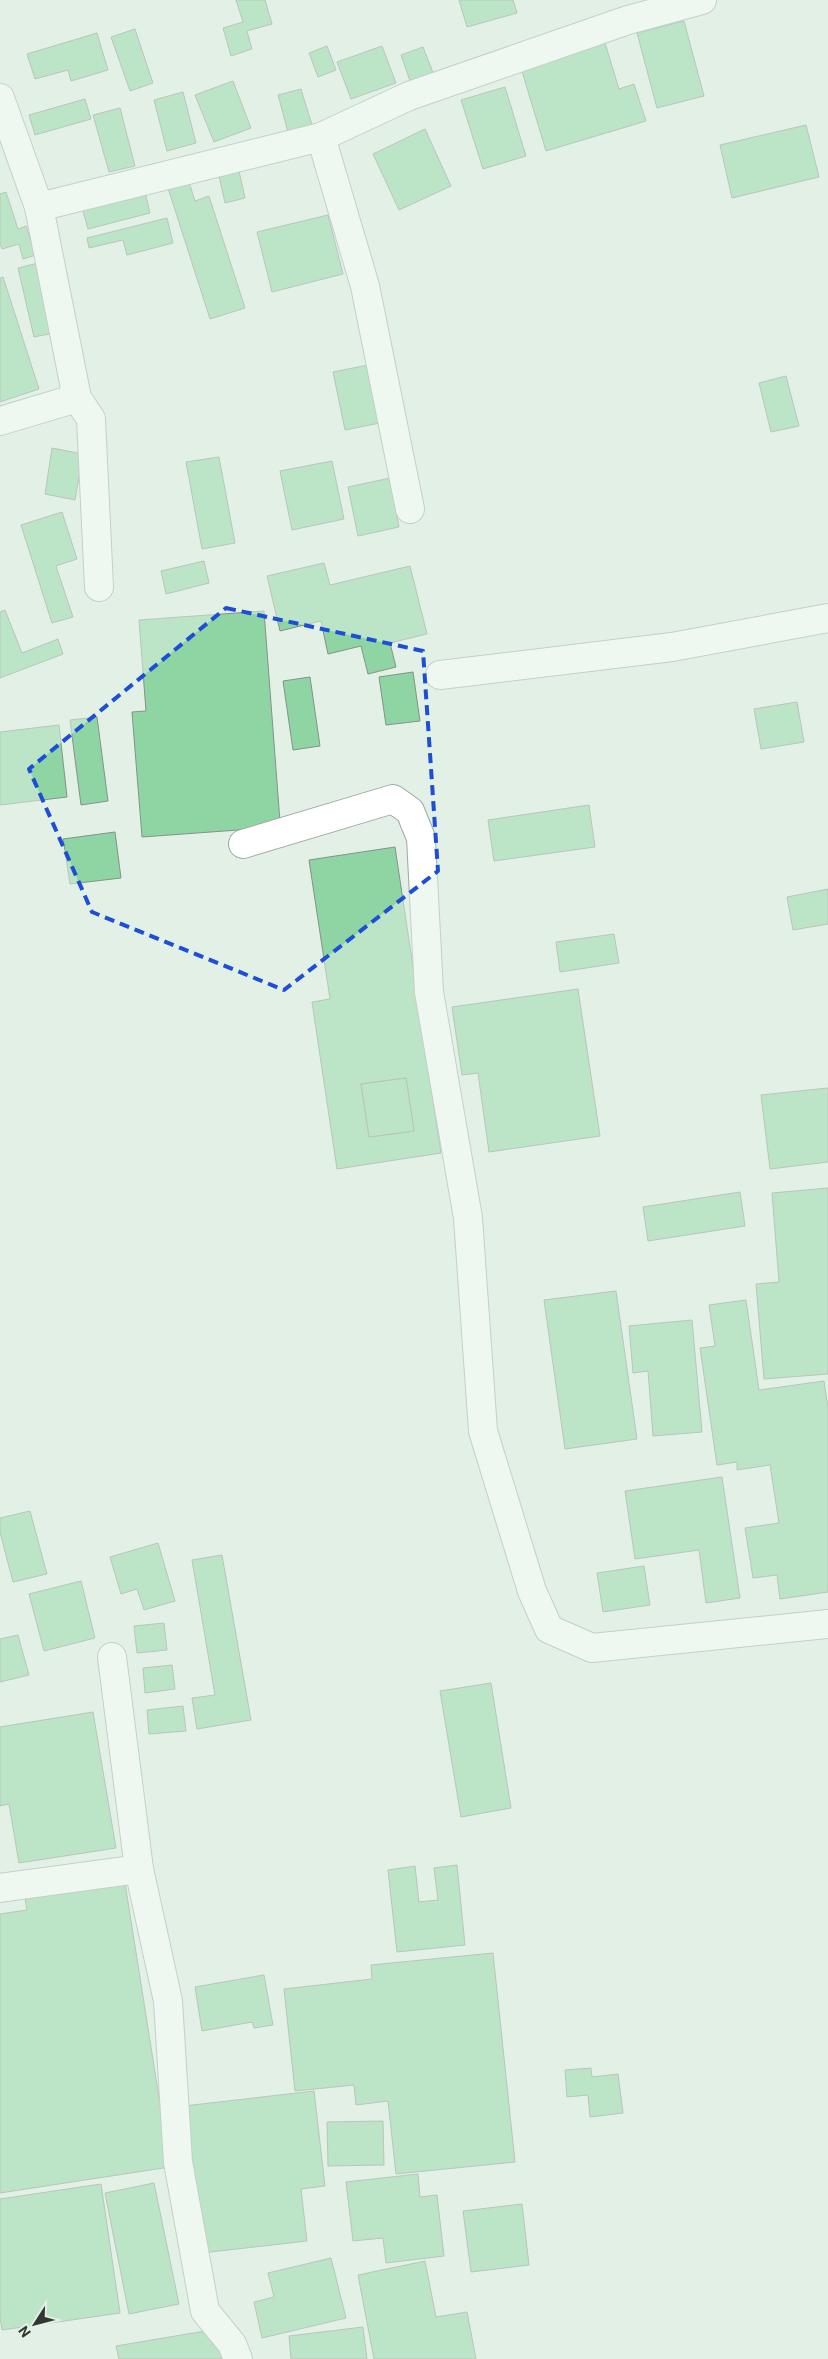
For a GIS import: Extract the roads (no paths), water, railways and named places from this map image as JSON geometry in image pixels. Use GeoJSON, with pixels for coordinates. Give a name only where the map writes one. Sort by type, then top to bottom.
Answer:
{"type":"FeatureCollection","features":[{"type":"Feature","properties":{"kind":"street"},"geometry":{"type":"LineString","coordinates":[[39,207],[321,137],[409,96],[628,20],[702,0]]}},
{"type":"Feature","properties":{"kind":"street"},"geometry":{"type":"LineString","coordinates":[[0,98],[39,207],[77,398],[91,419],[99,587]]}},
{"type":"Feature","properties":{"kind":"street"},"geometry":{"type":"LineString","coordinates":[[321,137],[365,286],[410,509]]}},
{"type":"Feature","properties":{"kind":"street"},"geometry":{"type":"LineString","coordinates":[[0,421],[77,398]]}},
{"type":"Feature","properties":{"kind":"street"},"geometry":{"type":"LineString","coordinates":[[440,675],[672,648],[828,618]]}},
{"type":"Feature","properties":{"kind":"street"},"geometry":{"type":"LineString","coordinates":[[244,844],[393,799],[410,811],[421,838],[429,992],[468,1218],[483,1431],[532,1591],[550,1629],[592,1648],[828,1624]]}},
{"type":"Feature","properties":{"kind":"street"},"geometry":{"type":"LineString","coordinates":[[112,1657],[139,1869],[168,2001],[178,2162],[205,2312],[232,2344],[238,2359]]}},
{"type":"Feature","properties":{"kind":"street"},"geometry":{"type":"LineString","coordinates":[[0,1888],[139,1869]]}}]}
